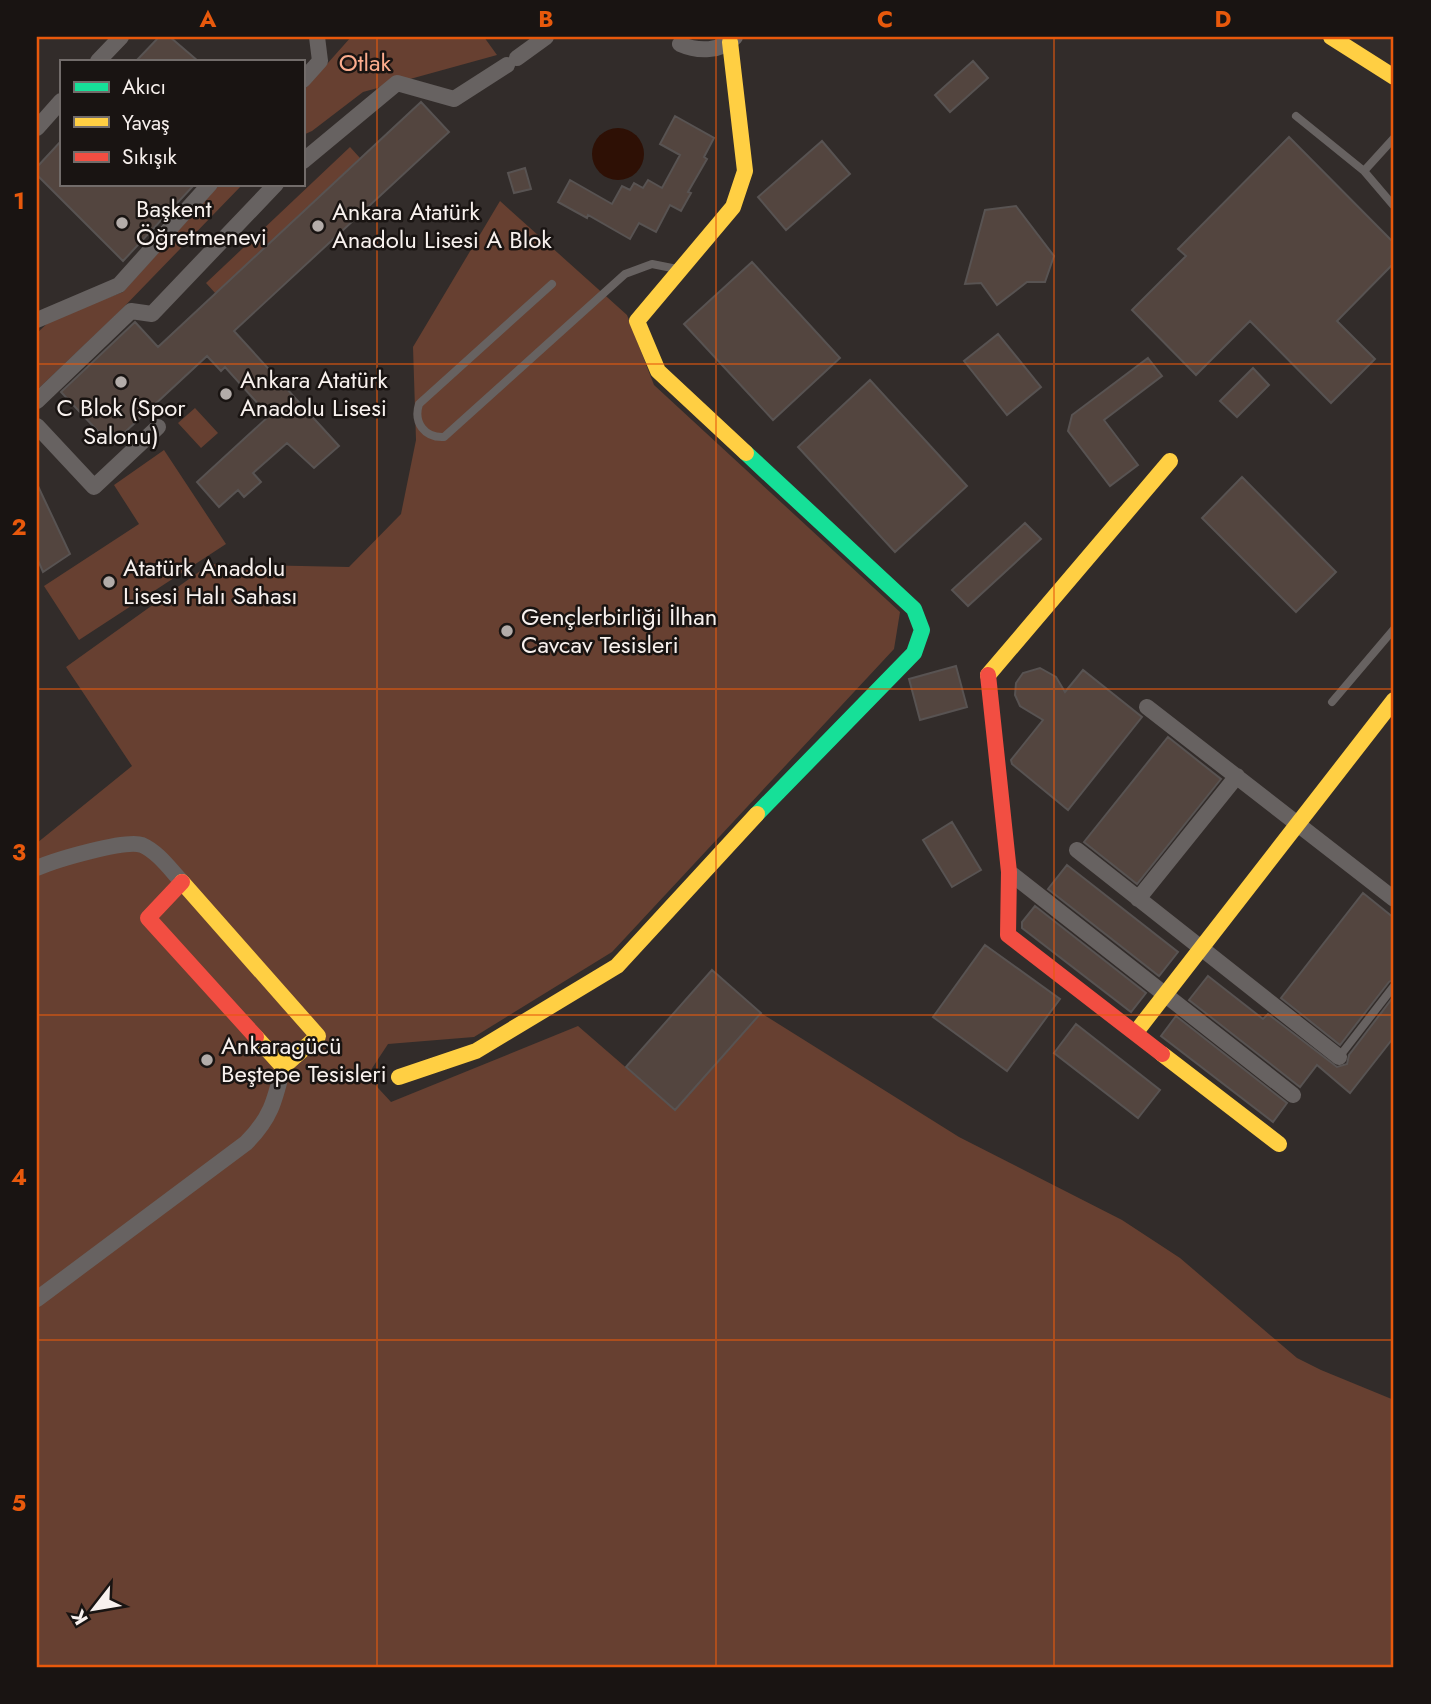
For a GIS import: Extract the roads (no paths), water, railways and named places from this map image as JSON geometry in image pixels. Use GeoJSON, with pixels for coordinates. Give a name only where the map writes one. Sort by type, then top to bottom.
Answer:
{"type":"FeatureCollection","features":[{"type":"Feature","properties":{"kind":"street"},"geometry":{"type":"LineString","coordinates":[[99,60],[121,37]]}},
{"type":"Feature","properties":{"kind":"street"},"geometry":{"type":"LineString","coordinates":[[304,79],[320,61],[317,37]]}},
{"type":"Feature","properties":{"kind":"street"},"geometry":{"type":"LineString","coordinates":[[304,160],[397,83],[454,99],[545,37]]}},
{"type":"Feature","properties":{"kind":"street"},"geometry":{"type":"LineString","coordinates":[[1331,37],[1394,77]]}},
{"type":"Feature","properties":{"kind":"street"},"geometry":{"type":"LineString","coordinates":[[399,1077],[476,1051],[617,966],[717,855],[914,653],[922,630],[914,609],[658,371],[637,321],[733,206],[745,171],[728,39],[713,49],[696,50],[674,40]]}},
{"type":"Feature","properties":{"kind":"street"},"geometry":{"type":"LineString","coordinates":[[37,128],[60,102]]}},
{"type":"Feature","properties":{"kind":"street"},"geometry":{"type":"LineString","coordinates":[[37,320],[119,285],[208,186]]}},
{"type":"Feature","properties":{"kind":"street"},"geometry":{"type":"LineString","coordinates":[[37,401],[131,311],[152,314],[274,186]]}},
{"type":"Feature","properties":{"kind":"street"},"geometry":{"type":"LineString","coordinates":[[37,426],[94,487],[158,428]]}},
{"type":"Feature","properties":{"kind":"street"},"geometry":{"type":"LineString","coordinates":[[1170,461],[989,676],[1009,872],[1008,935],[1279,1144]]}},
{"type":"Feature","properties":{"kind":"street"},"geometry":{"type":"LineString","coordinates":[[1136,1032],[1394,700]]}},
{"type":"Feature","properties":{"kind":"street"},"geometry":{"type":"LineString","coordinates":[[1147,707],[1394,899]]}},
{"type":"Feature","properties":{"kind":"street"},"geometry":{"type":"LineString","coordinates":[[1138,899],[1237,776]]}},
{"type":"Feature","properties":{"kind":"street"},"geometry":{"type":"LineString","coordinates":[[37,868],[64,858],[140,844],[155,853],[182,882],[318,1036],[283,1067],[275,1101],[263,1125],[247,1143],[37,1299]]}},
{"type":"Feature","properties":{"kind":"street"},"geometry":{"type":"LineString","coordinates":[[1077,850],[1339,1057]]}},
{"type":"Feature","properties":{"kind":"street"},"geometry":{"type":"LineString","coordinates":[[1009,872],[1293,1095]]}},
{"type":"Feature","properties":{"kind":"street"},"geometry":{"type":"LineString","coordinates":[[182,882],[148,918],[283,1067]]}},
{"type":"Feature","properties":{"kind":"lane"},"geometry":{"type":"LineString","coordinates":[[1296,116],[1364,171],[1394,205]]}},
{"type":"Feature","properties":{"kind":"lane"},"geometry":{"type":"LineString","coordinates":[[1364,171],[1394,138]]}},
{"type":"Feature","properties":{"kind":"lane"},"geometry":{"type":"LineString","coordinates":[[552,284],[419,404],[419,423],[427,433],[444,437],[625,274],[652,264],[680,270]]}},
{"type":"Feature","properties":{"kind":"lane"},"geometry":{"type":"LineString","coordinates":[[1332,702],[1394,629]]}},
{"type":"Feature","properties":{"kind":"lane"},"geometry":{"type":"LineString","coordinates":[[1339,1057],[1394,986]]}},
{"type":"Feature","properties":{"kind":"place","name":"Başkent Öğretmenevi"},"geometry":{"type":"Point","coordinates":[122,223]}},
{"type":"Feature","properties":{"kind":"place","name":"Ankara Atatürk Anadolu Lisesi A Blok"},"geometry":{"type":"Point","coordinates":[318,226]}},
{"type":"Feature","properties":{"kind":"place","name":"C Blok (Spor Salonu)"},"geometry":{"type":"Point","coordinates":[121,382]}},
{"type":"Feature","properties":{"kind":"place","name":"Ankara Atatürk Anadolu Lisesi"},"geometry":{"type":"Point","coordinates":[226,394]}},
{"type":"Feature","properties":{"kind":"place","name":"Atatürk Anadolu Lisesi Halı Sahası"},"geometry":{"type":"Point","coordinates":[109,582]}},
{"type":"Feature","properties":{"kind":"place","name":"Gençlerbirliği İlhan Cavcav Tesisleri"},"geometry":{"type":"Point","coordinates":[507,631]}},
{"type":"Feature","properties":{"kind":"place","name":"Ankaragücü Beştepe Tesisleri"},"geometry":{"type":"Point","coordinates":[207,1060]}},
{"type":"Feature","properties":{"kind":"park label","name":"Otlak"},"geometry":{"type":"Point","coordinates":[365,63]}}]}
